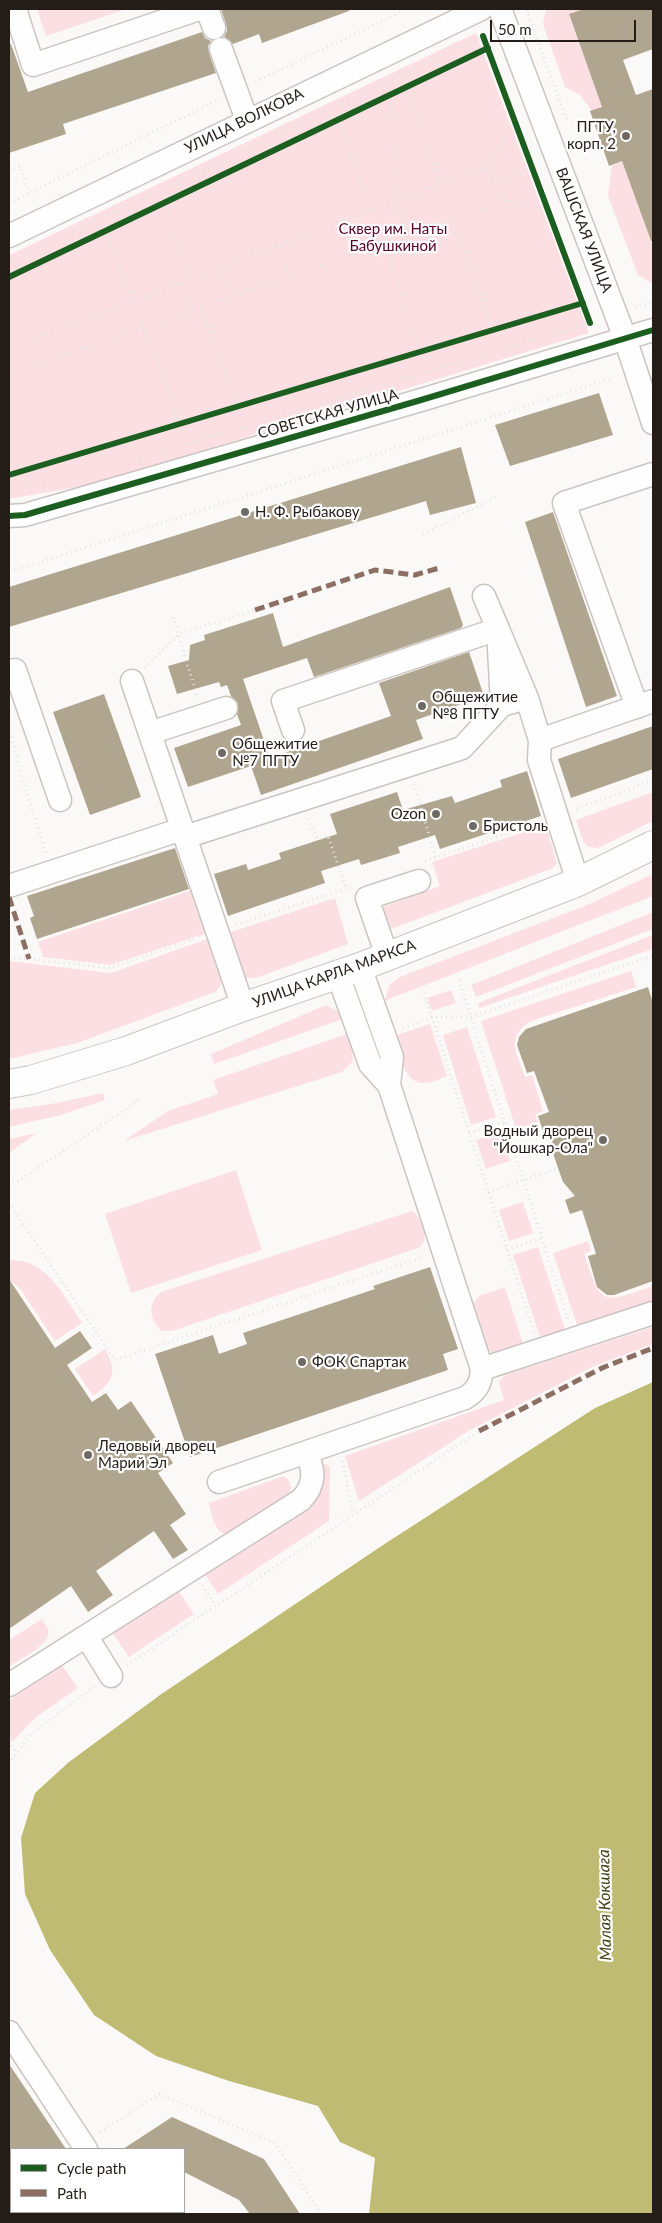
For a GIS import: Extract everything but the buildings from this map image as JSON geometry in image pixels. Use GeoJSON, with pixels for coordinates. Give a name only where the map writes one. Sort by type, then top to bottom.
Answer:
{"type":"FeatureCollection","features":[{"type":"Feature","properties":{"kind":"main road","name":"УЛИЦА КАРЛА МАРКСА"},"geometry":{"type":"LineString","coordinates":[[9,1084],[32,1080],[126,1051],[243,1007],[349,971],[578,882],[653,845]]}},
{"type":"Feature","properties":{"kind":"street"},"geometry":{"type":"LineString","coordinates":[[15,9],[33,65],[199,9]]}},
{"type":"Feature","properties":{"kind":"street","name":"УЛИЦА ВОЛКОВА"},"geometry":{"type":"LineString","coordinates":[[9,236],[481,9]]}},
{"type":"Feature","properties":{"kind":"street","name":"ВАШСКАЯ УЛИЦА"},"geometry":{"type":"LineString","coordinates":[[500,9],[625,338],[653,423]]}},
{"type":"Feature","properties":{"kind":"street"},"geometry":{"type":"LineString","coordinates":[[214,28],[247,120]]}},
{"type":"Feature","properties":{"kind":"street","name":"СОВЕТСКАЯ УЛИЦА"},"geometry":{"type":"LineString","coordinates":[[9,516],[25,515],[653,330]]}},
{"type":"Feature","properties":{"kind":"street"},"geometry":{"type":"LineString","coordinates":[[540,740],[645,704],[564,503],[653,474]]}},
{"type":"Feature","properties":{"kind":"street"},"geometry":{"type":"LineString","coordinates":[[484,596],[527,698],[540,740],[539,760],[578,882]]}},
{"type":"Feature","properties":{"kind":"street"},"geometry":{"type":"LineString","coordinates":[[498,629],[502,705]]}},
{"type":"Feature","properties":{"kind":"street"},"geometry":{"type":"LineString","coordinates":[[293,730],[283,701],[498,629]]}},
{"type":"Feature","properties":{"kind":"street"},"geometry":{"type":"LineString","coordinates":[[15,670],[60,800]]}},
{"type":"Feature","properties":{"kind":"street"},"geometry":{"type":"LineString","coordinates":[[132,681],[243,1007]]}},
{"type":"Feature","properties":{"kind":"street"},"geometry":{"type":"LineString","coordinates":[[9,886],[301,800],[462,748],[502,705],[527,698]]}},
{"type":"Feature","properties":{"kind":"street"},"geometry":{"type":"LineString","coordinates":[[150,733],[226,708]]}},
{"type":"Feature","properties":{"kind":"street"},"geometry":{"type":"LineString","coordinates":[[387,956],[367,898],[419,881]]}},
{"type":"Feature","properties":{"kind":"street"},"geometry":{"type":"LineString","coordinates":[[349,971],[384,1035],[392,1057],[389,1085]]}},
{"type":"Feature","properties":{"kind":"street"},"geometry":{"type":"LineString","coordinates":[[219,1482],[466,1398],[474,1392],[481,1380],[482,1369],[389,1085],[370,1064],[349,971]]}},
{"type":"Feature","properties":{"kind":"street"},"geometry":{"type":"LineString","coordinates":[[482,1369],[653,1313]]}},
{"type":"Feature","properties":{"kind":"street"},"geometry":{"type":"LineString","coordinates":[[9,1685],[301,1500],[307,1494],[314,1479],[314,1471],[307,1452]]}},
{"type":"Feature","properties":{"kind":"street"},"geometry":{"type":"LineString","coordinates":[[87,1636],[111,1676]]}},
{"type":"Feature","properties":{"kind":"street"},"geometry":{"type":"LineString","coordinates":[[9,2032],[84,2146]]}},
{"type":"Feature","properties":{"kind":"path"},"geometry":{"type":"LineString","coordinates":[[9,203],[407,9]]}},
{"type":"Feature","properties":{"kind":"path"},"geometry":{"type":"LineString","coordinates":[[527,12],[532,9]]}},
{"type":"Feature","properties":{"kind":"path"},"geometry":{"type":"LineString","coordinates":[[9,262],[483,36],[590,323],[132,460]]}},
{"type":"Feature","properties":{"kind":"path"},"geometry":{"type":"LineString","coordinates":[[478,53],[488,48]]}},
{"type":"Feature","properties":{"kind":"path"},"geometry":{"type":"LineString","coordinates":[[383,99],[415,83]]}},
{"type":"Feature","properties":{"kind":"path"},"geometry":{"type":"LineString","coordinates":[[406,88],[441,184]]}},
{"type":"Feature","properties":{"kind":"path"},"geometry":{"type":"LineString","coordinates":[[392,94],[396,201],[408,235]]}},
{"type":"Feature","properties":{"kind":"path"},"geometry":{"type":"LineString","coordinates":[[330,124],[347,116]]}},
{"type":"Feature","properties":{"kind":"path"},"geometry":{"type":"LineString","coordinates":[[338,120],[370,210]]}},
{"type":"Feature","properties":{"kind":"path"},"geometry":{"type":"LineString","coordinates":[[518,128],[499,145],[493,154],[490,165],[492,183],[505,200],[524,208],[547,207]]}},
{"type":"Feature","properties":{"kind":"path"},"geometry":{"type":"LineString","coordinates":[[9,348],[490,165]]}},
{"type":"Feature","properties":{"kind":"path"},"geometry":{"type":"LineString","coordinates":[[9,170],[20,166],[29,193]]}},
{"type":"Feature","properties":{"kind":"path"},"geometry":{"type":"LineString","coordinates":[[492,183],[533,168]]}},
{"type":"Feature","properties":{"kind":"path"},"geometry":{"type":"LineString","coordinates":[[154,208],[171,200]]}},
{"type":"Feature","properties":{"kind":"path"},"geometry":{"type":"LineString","coordinates":[[9,375],[505,200]]}},
{"type":"Feature","properties":{"kind":"path"},"geometry":{"type":"LineString","coordinates":[[162,204],[190,279]]}},
{"type":"Feature","properties":{"kind":"path"},"geometry":{"type":"LineString","coordinates":[[356,216],[368,249]]}},
{"type":"Feature","properties":{"kind":"path"},"geometry":{"type":"LineString","coordinates":[[453,219],[493,330]]}},
{"type":"Feature","properties":{"kind":"path"},"geometry":{"type":"LineString","coordinates":[[98,235],[114,227]]}},
{"type":"Feature","properties":{"kind":"path"},"geometry":{"type":"LineString","coordinates":[[106,231],[180,424]]}},
{"type":"Feature","properties":{"kind":"path"},"geometry":{"type":"LineString","coordinates":[[382,243],[421,351]]}},
{"type":"Feature","properties":{"kind":"path"},"geometry":{"type":"LineString","coordinates":[[277,246],[289,277]]}},
{"type":"Feature","properties":{"kind":"path"},"geometry":{"type":"LineString","coordinates":[[220,268],[231,297]]}},
{"type":"Feature","properties":{"kind":"path"},"geometry":{"type":"LineString","coordinates":[[181,283],[192,311]]}},
{"type":"Feature","properties":{"kind":"path"},"geometry":{"type":"LineString","coordinates":[[635,308],[653,302]]}},
{"type":"Feature","properties":{"kind":"path"},"geometry":{"type":"LineString","coordinates":[[572,306],[583,303]]}},
{"type":"Feature","properties":{"kind":"path"},"geometry":{"type":"LineString","coordinates":[[201,308],[238,406]]}},
{"type":"Feature","properties":{"kind":"path"},"geometry":{"type":"LineString","coordinates":[[484,332],[502,327]]}},
{"type":"Feature","properties":{"kind":"path"},"geometry":{"type":"LineString","coordinates":[[412,354],[430,348]]}},
{"type":"Feature","properties":{"kind":"path"},"geometry":{"type":"LineString","coordinates":[[9,572],[610,380]]}},
{"type":"Feature","properties":{"kind":"path"},"geometry":{"type":"LineString","coordinates":[[230,409],[247,404]]}},
{"type":"Feature","properties":{"kind":"path"},"geometry":{"type":"LineString","coordinates":[[170,427],[188,422]]}},
{"type":"Feature","properties":{"kind":"path"},"geometry":{"type":"LineString","coordinates":[[18,472],[9,477],[10,488],[84,475]]}},
{"type":"Feature","properties":{"kind":"path"},"geometry":{"type":"LineString","coordinates":[[423,534],[498,496]]}},
{"type":"Feature","properties":{"kind":"path"},"geometry":{"type":"LineString","coordinates":[[132,681],[178,634],[255,610]]}},
{"type":"Feature","properties":{"kind":"path"},"geometry":{"type":"LineString","coordinates":[[173,617],[203,716]]}},
{"type":"Feature","properties":{"kind":"path"},"geometry":{"type":"LineString","coordinates":[[9,728],[21,774],[52,872]]}},
{"type":"Feature","properties":{"kind":"path"},"geometry":{"type":"LineString","coordinates":[[408,766],[436,858]]}},
{"type":"Feature","properties":{"kind":"path"},"geometry":{"type":"LineString","coordinates":[[557,817],[653,780]]}},
{"type":"Feature","properties":{"kind":"path"},"geometry":{"type":"LineString","coordinates":[[301,800],[317,839],[328,836],[346,888]]}},
{"type":"Feature","properties":{"kind":"path"},"geometry":{"type":"LineString","coordinates":[[9,957],[110,968],[217,931]]}},
{"type":"Feature","properties":{"kind":"path"},"geometry":{"type":"LineString","coordinates":[[384,1035],[432,1017],[471,1017],[653,956]]}},
{"type":"Feature","properties":{"kind":"path"},"geometry":{"type":"LineString","coordinates":[[459,980],[574,1339]]}},
{"type":"Feature","properties":{"kind":"path"},"geometry":{"type":"LineString","coordinates":[[424,993],[539,1351]]}},
{"type":"Feature","properties":{"kind":"path"},"geometry":{"type":"LineString","coordinates":[[9,1187],[142,1098]]}},
{"type":"Feature","properties":{"kind":"path"},"geometry":{"type":"LineString","coordinates":[[469,1134],[505,1122]]}},
{"type":"Feature","properties":{"kind":"path"},"geometry":{"type":"LineString","coordinates":[[488,1192],[558,1168]]}},
{"type":"Feature","properties":{"kind":"path"},"geometry":{"type":"LineString","coordinates":[[9,1204],[115,1360],[443,1250]]}},
{"type":"Feature","properties":{"kind":"path"},"geometry":{"type":"LineString","coordinates":[[507,1250],[542,1238]]}},
{"type":"Feature","properties":{"kind":"path"},"geometry":{"type":"LineString","coordinates":[[9,1764],[31,1734],[49,1719],[479,1431]]}},
{"type":"Feature","properties":{"kind":"path"},"geometry":{"type":"LineString","coordinates":[[346,1477],[353,1515]]}},
{"type":"Feature","properties":{"kind":"path"},"geometry":{"type":"LineString","coordinates":[[9,1741],[16,1752]]}},
{"type":"Feature","properties":{"kind":"path"},"geometry":{"type":"LineString","coordinates":[[84,2146],[159,2094],[275,2143],[321,2214]]}},
{"type":"Feature","properties":{"kind":"green space"},"geometry":{"type":"Polygon","coordinates":[[[37,9],[127,9],[46,36],[37,9]]]}},
{"type":"Feature","properties":{"kind":"green space"},"geometry":{"type":"Polygon","coordinates":[[[546,9],[584,9],[569,15],[602,107],[592,111],[580,95],[565,87],[543,24],[546,9]]]}},
{"type":"Feature","properties":{"kind":"green space","name":"Сквер им. Наты Бабушкиной"},"geometry":{"type":"Polygon","coordinates":[[[476,33],[589,333],[89,485],[9,499],[9,255],[476,33]]]}},
{"type":"Feature","properties":{"kind":"green space"},"geometry":{"type":"Polygon","coordinates":[[[622,161],[653,247],[653,284],[638,275],[608,196],[612,165],[622,161]]]}},
{"type":"Feature","properties":{"kind":"green space"},"geometry":{"type":"Polygon","coordinates":[[[653,792],[653,821],[598,848],[588,847],[583,841],[576,820],[653,792]]]}},
{"type":"Feature","properties":{"kind":"green space"},"geometry":{"type":"Polygon","coordinates":[[[546,825],[557,864],[551,869],[391,929],[381,926],[378,913],[383,907],[440,886],[432,862],[546,825]]]}},
{"type":"Feature","properties":{"kind":"green space"},"geometry":{"type":"Polygon","coordinates":[[[653,874],[653,896],[384,1001],[390,984],[400,977],[587,905],[653,874]]]}},
{"type":"Feature","properties":{"kind":"green space"},"geometry":{"type":"Polygon","coordinates":[[[195,889],[210,932],[110,965],[43,957],[38,942],[195,889]]]}},
{"type":"Feature","properties":{"kind":"green space"},"geometry":{"type":"Polygon","coordinates":[[[335,898],[348,944],[256,978],[247,978],[241,974],[225,934],[335,898]]]}},
{"type":"Feature","properties":{"kind":"green space"},"geometry":{"type":"Polygon","coordinates":[[[653,912],[653,929],[476,997],[471,985],[653,912]]]}},
{"type":"Feature","properties":{"kind":"green space"},"geometry":{"type":"Polygon","coordinates":[[[653,935],[653,949],[479,1008],[478,1003],[653,935]]]}},
{"type":"Feature","properties":{"kind":"green space"},"geometry":{"type":"Polygon","coordinates":[[[210,938],[222,980],[220,987],[215,992],[77,1043],[9,1059],[9,961],[111,973],[210,938]]]}},
{"type":"Feature","properties":{"kind":"green space"},"geometry":{"type":"Polygon","coordinates":[[[631,971],[636,987],[531,1021],[518,1033],[515,1046],[519,1060],[525,1077],[532,1075],[543,1111],[535,1114],[538,1122],[516,1129],[481,1021],[631,971]]]}},
{"type":"Feature","properties":{"kind":"green space"},"geometry":{"type":"Polygon","coordinates":[[[451,990],[456,1003],[432,1011],[427,998],[451,990]]]}},
{"type":"Feature","properties":{"kind":"green space"},"geometry":{"type":"Polygon","coordinates":[[[326,1005],[341,1013],[343,1019],[214,1064],[211,1054],[326,1005]]]}},
{"type":"Feature","properties":{"kind":"green space"},"geometry":{"type":"Polygon","coordinates":[[[430,1024],[447,1076],[436,1081],[417,1082],[411,1078],[403,1066],[394,1036],[430,1024]]]}},
{"type":"Feature","properties":{"kind":"green space"},"geometry":{"type":"Polygon","coordinates":[[[467,1027],[496,1117],[471,1125],[443,1035],[467,1027]]]}},
{"type":"Feature","properties":{"kind":"green space"},"geometry":{"type":"Polygon","coordinates":[[[347,1034],[352,1048],[353,1061],[342,1072],[124,1141],[168,1111],[218,1094],[213,1080],[347,1034]]]}},
{"type":"Feature","properties":{"kind":"green space"},"geometry":{"type":"Polygon","coordinates":[[[103,1093],[105,1100],[61,1115],[9,1127],[9,1110],[57,1103],[103,1093]]]}},
{"type":"Feature","properties":{"kind":"green space"},"geometry":{"type":"Polygon","coordinates":[[[501,1132],[510,1161],[486,1169],[476,1140],[501,1132]]]}},
{"type":"Feature","properties":{"kind":"green space"},"geometry":{"type":"Polygon","coordinates":[[[37,1133],[9,1153],[9,1139],[37,1133]]]}},
{"type":"Feature","properties":{"kind":"green space"},"geometry":{"type":"Polygon","coordinates":[[[236,1170],[262,1250],[131,1293],[105,1214],[236,1170]]]}},
{"type":"Feature","properties":{"kind":"green space"},"geometry":{"type":"Polygon","coordinates":[[[523,1202],[533,1233],[509,1241],[499,1210],[523,1202]]]}},
{"type":"Feature","properties":{"kind":"green space"},"geometry":{"type":"Polygon","coordinates":[[[412,1211],[422,1224],[425,1235],[422,1245],[418,1248],[172,1331],[162,1331],[154,1322],[151,1312],[153,1301],[161,1292],[412,1211]]]}},
{"type":"Feature","properties":{"kind":"green space"},"geometry":{"type":"Polygon","coordinates":[[[588,1241],[591,1251],[584,1254],[595,1284],[600,1292],[606,1297],[614,1298],[653,1286],[653,1304],[578,1328],[553,1253],[588,1241]]]}},
{"type":"Feature","properties":{"kind":"green space"},"geometry":{"type":"Polygon","coordinates":[[[538,1247],[566,1332],[541,1340],[513,1255],[538,1247]]]}},
{"type":"Feature","properties":{"kind":"green space"},"geometry":{"type":"Polygon","coordinates":[[[9,1260],[23,1261],[34,1265],[44,1272],[61,1290],[82,1323],[55,1341],[21,1290],[14,1283],[9,1282],[9,1260]]]}},
{"type":"Feature","properties":{"kind":"green space"},"geometry":{"type":"Polygon","coordinates":[[[505,1287],[524,1347],[494,1354],[486,1349],[472,1305],[479,1296],[505,1287]]]}},
{"type":"Feature","properties":{"kind":"green space"},"geometry":{"type":"Polygon","coordinates":[[[653,1327],[653,1344],[592,1367],[470,1430],[359,1501],[345,1456],[504,1400],[499,1382],[505,1375],[653,1327]]]}},
{"type":"Feature","properties":{"kind":"green space"},"geometry":{"type":"Polygon","coordinates":[[[105,1349],[112,1364],[112,1376],[106,1386],[93,1396],[75,1369],[105,1349]]]}},
{"type":"Feature","properties":{"kind":"green space"},"geometry":{"type":"Polygon","coordinates":[[[326,1464],[330,1467],[329,1521],[218,1594],[204,1573],[318,1498],[321,1466],[326,1464]]]}},
{"type":"Feature","properties":{"kind":"green space"},"geometry":{"type":"Polygon","coordinates":[[[283,1476],[289,1480],[291,1488],[288,1496],[228,1536],[220,1531],[214,1523],[209,1503],[283,1476]]]}},
{"type":"Feature","properties":{"kind":"green space"},"geometry":{"type":"Polygon","coordinates":[[[178,1590],[194,1614],[129,1657],[113,1634],[178,1590]]]}},
{"type":"Feature","properties":{"kind":"green space"},"geometry":{"type":"Polygon","coordinates":[[[42,1619],[48,1629],[48,1635],[45,1640],[34,1651],[9,1666],[9,1640],[42,1619]]]}},
{"type":"Feature","properties":{"kind":"green space"},"geometry":{"type":"Polygon","coordinates":[[[61,1664],[78,1688],[35,1718],[12,1742],[9,1736],[9,1699],[61,1664]]]}},
{"type":"Feature","properties":{"kind":"water","name":"Малая Кокшага"},"geometry":{"type":"Polygon","coordinates":[[[653,1382],[653,2214],[369,2214],[375,2158],[340,2142],[318,2106],[229,2081],[156,2056],[94,2015],[50,1950],[25,1894],[21,1838],[35,1793],[69,1762],[160,1695],[383,1545],[595,1408],[653,1382]]]}},
{"type":"Feature","properties":{"kind":"marked path"},"geometry":{"type":"LineString","coordinates":[[255,610],[375,570],[415,575],[439,568]]}},
{"type":"Feature","properties":{"kind":"marked path"},"geometry":{"type":"LineString","coordinates":[[9,897],[29,959]]}},
{"type":"Feature","properties":{"kind":"marked path"},"geometry":{"type":"LineString","coordinates":[[479,1431],[602,1368],[653,1348]]}},
{"type":"Feature","properties":{"kind":"cycle path"},"geometry":{"type":"LineString","coordinates":[[483,36],[590,323]]}},
{"type":"Feature","properties":{"kind":"cycle path"},"geometry":{"type":"LineString","coordinates":[[9,277],[488,48]]}},
{"type":"Feature","properties":{"kind":"cycle path"},"geometry":{"type":"LineString","coordinates":[[9,475],[583,303]]}},
{"type":"Feature","properties":{"kind":"cycle path"},"geometry":{"type":"LineString","coordinates":[[9,516],[25,515],[421,400],[653,330]]}},
{"type":"Feature","properties":{"kind":"place","name":"ПГТУ, корп. 2"},"geometry":{"type":"Point","coordinates":[626,136]}},
{"type":"Feature","properties":{"kind":"place","name":"Н. Ф. Рыбакову"},"geometry":{"type":"Point","coordinates":[245,512]}},
{"type":"Feature","properties":{"kind":"place","name":"Общежитие №8 ПГТУ"},"geometry":{"type":"Point","coordinates":[422,706]}},
{"type":"Feature","properties":{"kind":"place","name":"Общежитие №7 ПГТУ"},"geometry":{"type":"Point","coordinates":[222,753]}},
{"type":"Feature","properties":{"kind":"place","name":"Ozon"},"geometry":{"type":"Point","coordinates":[436,814]}},
{"type":"Feature","properties":{"kind":"place","name":"Бристоль"},"geometry":{"type":"Point","coordinates":[473,826]}},
{"type":"Feature","properties":{"kind":"place","name":"Водный дворец \"Йошкар-Ола\""},"geometry":{"type":"Point","coordinates":[603,1140]}},
{"type":"Feature","properties":{"kind":"place","name":"ФОК Спартак"},"geometry":{"type":"Point","coordinates":[302,1362]}},
{"type":"Feature","properties":{"kind":"place","name":"Ледовый дворец Марий Эл"},"geometry":{"type":"Point","coordinates":[88,1455]}}]}
